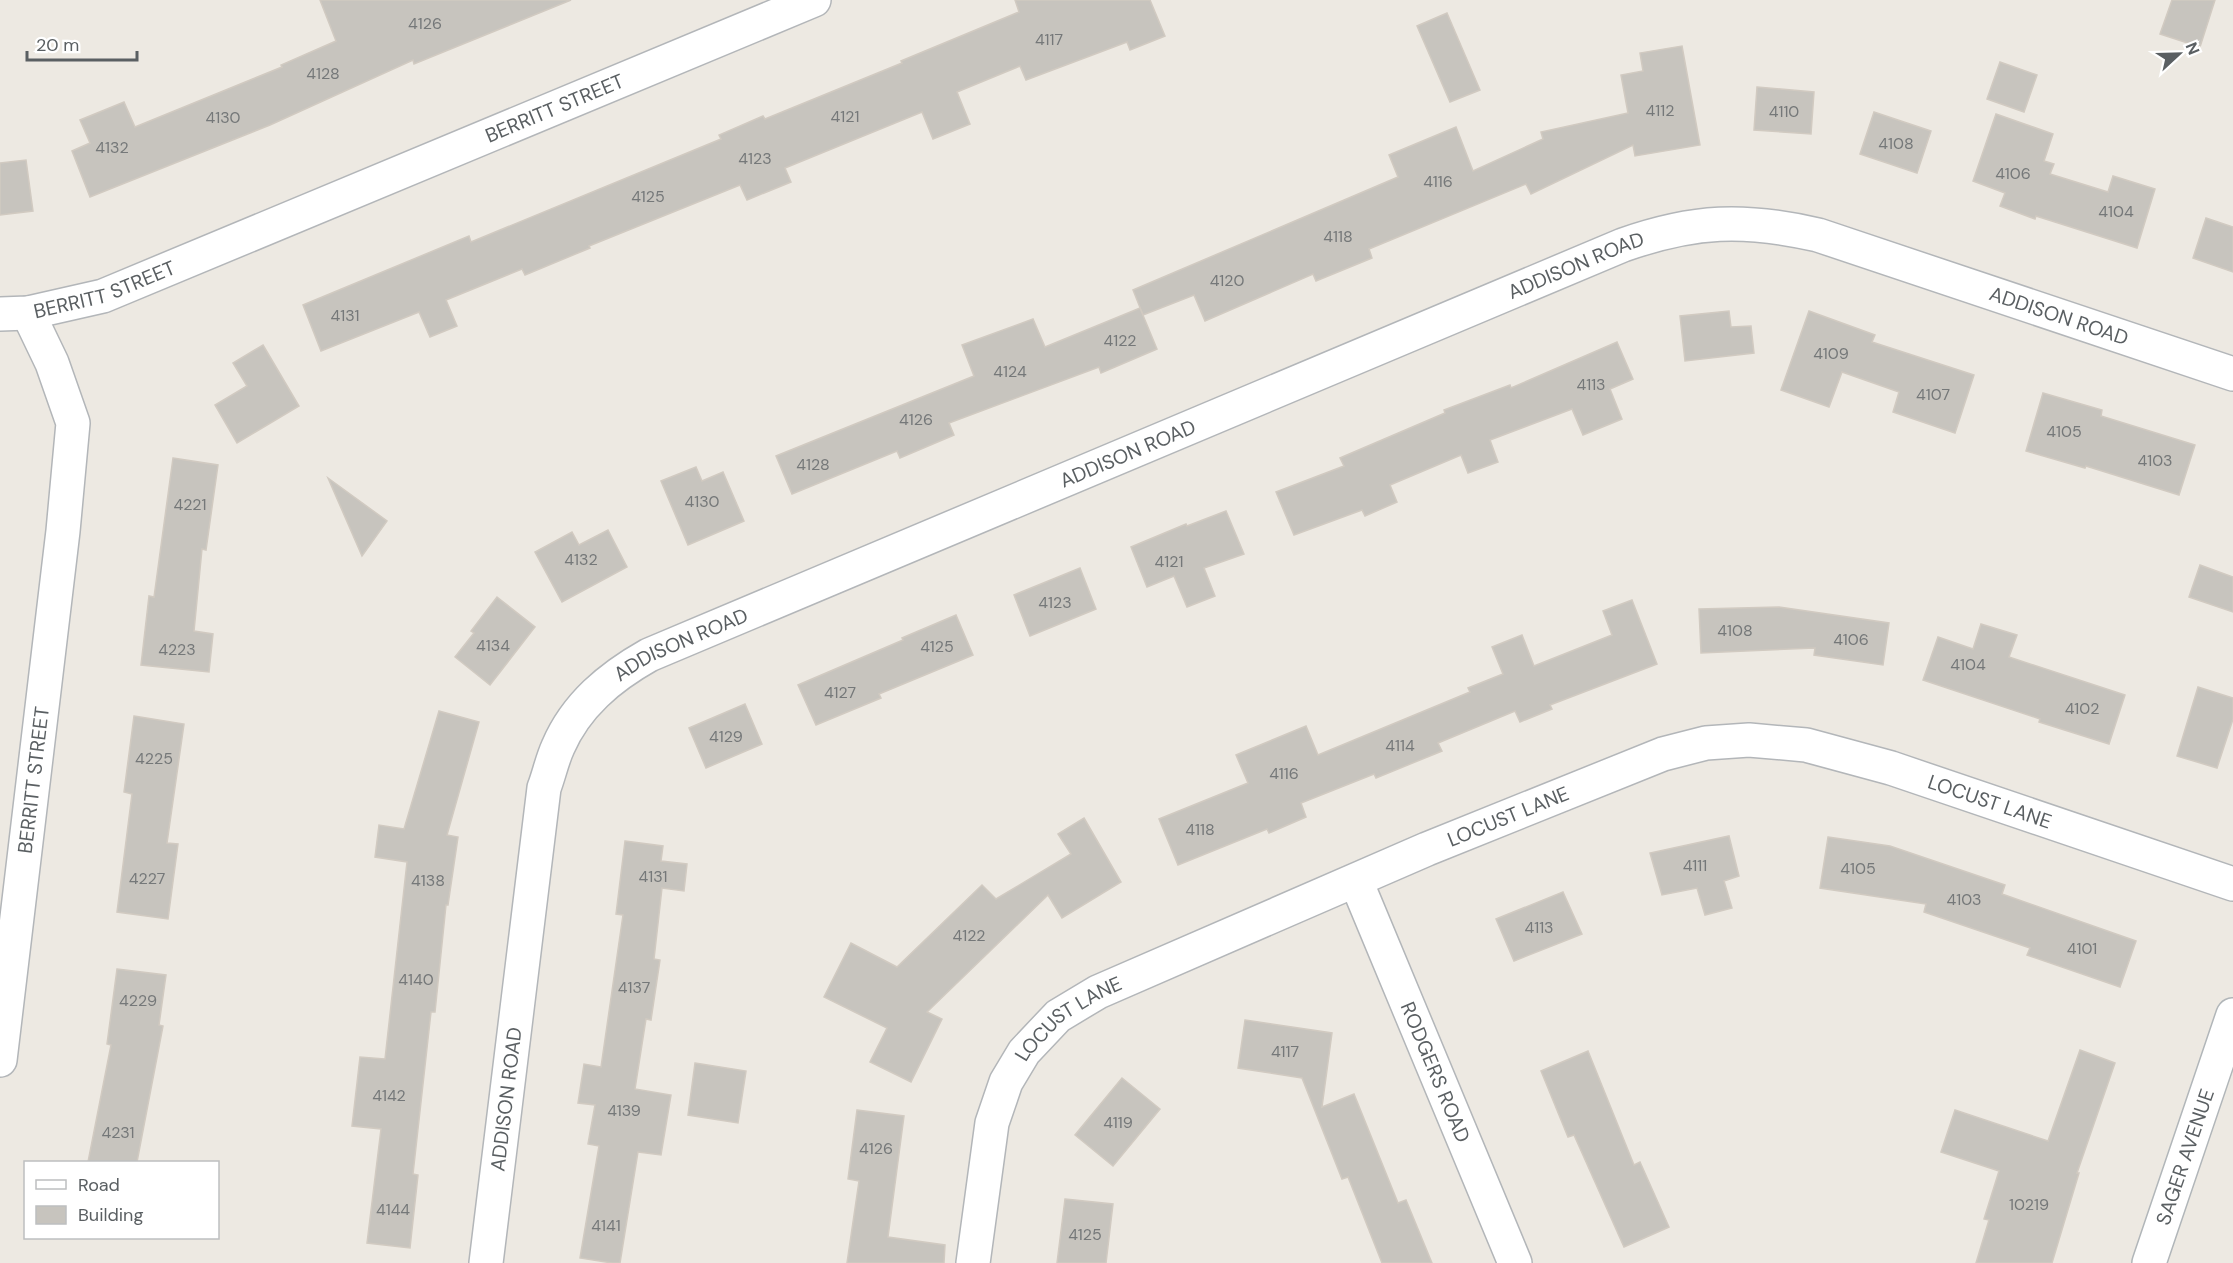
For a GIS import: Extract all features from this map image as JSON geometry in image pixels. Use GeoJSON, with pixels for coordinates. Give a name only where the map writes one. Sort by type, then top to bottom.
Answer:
{"type":"FeatureCollection","features":[{"type":"Feature","properties":{"kind":"street","name":"BERRITT STREET"},"geometry":{"type":"LineString","coordinates":[[0,1060],[8,932],[63,531],[73,423],[52,363],[14,314],[103,296],[144,280],[814,0]]}},
{"type":"Feature","properties":{"kind":"street","name":"ADDISON ROAD"},"geometry":{"type":"LineString","coordinates":[[486,1263],[544,788],[558,748],[573,720],[597,691],[622,670],[649,655],[1623,245],[1657,233],[1695,225],[1754,223],[1780,226],[1818,235],[2233,374]]}},
{"type":"Feature","properties":{"kind":"street","name":"LOCUST LANE"},"geometry":{"type":"LineString","coordinates":[[973,1263],[992,1123],[1006,1082],[1024,1052],[1058,1016],[1098,992],[1427,849],[1663,754],[1706,743],[1749,740],[1806,745],[1891,768],[2233,884]]}},
{"type":"Feature","properties":{"kind":"street","name":"RODGERS ROAD"},"geometry":{"type":"LineString","coordinates":[[1356,881],[1515,1263]]}},
{"type":"Feature","properties":{"kind":"street","name":"SAGER AVENUE"},"geometry":{"type":"LineString","coordinates":[[2149,1263],[2233,1015]]}},
{"type":"Feature","properties":{"kind":"building"},"geometry":{"type":"Polygon","coordinates":[[[320,0],[571,0],[414,64],[413,60],[270,125],[90,197],[72,151],[90,143],[80,120],[124,102],[135,127],[282,67],[281,65],[336,41],[320,0]]]}},
{"type":"Feature","properties":{"kind":"building"},"geometry":{"type":"Polygon","coordinates":[[[1015,0],[1150,0],[1165,36],[1130,50],[1127,42],[1026,80],[1020,66],[957,92],[970,124],[933,139],[922,112],[785,168],[791,182],[747,200],[740,185],[589,246],[590,248],[525,275],[522,269],[446,300],[457,326],[430,337],[419,312],[321,351],[303,305],[469,236],[471,242],[721,139],[719,135],[763,116],[765,119],[902,63],[901,61],[1019,12],[1015,0]]]}},
{"type":"Feature","properties":{"kind":"building"},"geometry":{"type":"Polygon","coordinates":[[[2172,0],[2215,0],[2200,47],[2160,34],[2172,0]]]}},
{"type":"Feature","properties":{"kind":"building"},"geometry":{"type":"Polygon","coordinates":[[[1447,13],[1480,90],[1450,102],[1417,26],[1447,13]]]}},
{"type":"Feature","properties":{"kind":"building"},"geometry":{"type":"Polygon","coordinates":[[[1682,46],[1700,145],[1635,156],[1633,145],[1531,194],[1526,184],[1369,249],[1372,258],[1316,281],[1313,274],[1205,321],[1194,295],[1143,315],[1133,290],[1398,177],[1389,155],[1456,127],[1473,171],[1543,139],[1541,132],[1628,113],[1621,75],[1643,71],[1640,53],[1682,46]]]}},
{"type":"Feature","properties":{"kind":"building"},"geometry":{"type":"Polygon","coordinates":[[[2000,62],[2037,75],[2024,112],[1987,99],[2000,62]]]}},
{"type":"Feature","properties":{"kind":"building"},"geometry":{"type":"Polygon","coordinates":[[[1757,87],[1814,92],[1811,134],[1754,130],[1757,87]]]}},
{"type":"Feature","properties":{"kind":"building"},"geometry":{"type":"Polygon","coordinates":[[[1874,112],[1931,131],[1917,173],[1860,154],[1874,112]]]}},
{"type":"Feature","properties":{"kind":"building"},"geometry":{"type":"Polygon","coordinates":[[[1996,114],[2053,134],[2044,161],[2054,164],[2050,174],[2108,192],[2113,176],[2155,189],[2137,248],[2036,216],[2035,219],[2000,206],[2005,193],[1973,181],[1996,114]]]}},
{"type":"Feature","properties":{"kind":"building"},"geometry":{"type":"Polygon","coordinates":[[[26,160],[33,211],[0,215],[0,163],[26,160]]]}},
{"type":"Feature","properties":{"kind":"building"},"geometry":{"type":"Polygon","coordinates":[[[2206,218],[2233,227],[2233,272],[2193,258],[2206,218]]]}},
{"type":"Feature","properties":{"kind":"building"},"geometry":{"type":"Polygon","coordinates":[[[1140,308],[1157,349],[1101,373],[1099,367],[949,423],[954,435],[900,458],[897,451],[792,494],[776,456],[974,376],[962,345],[1033,319],[1045,347],[1140,308]]]}},
{"type":"Feature","properties":{"kind":"building"},"geometry":{"type":"Polygon","coordinates":[[[1729,311],[1731,327],[1751,326],[1754,353],[1685,361],[1680,316],[1729,311]]]}},
{"type":"Feature","properties":{"kind":"building"},"geometry":{"type":"Polygon","coordinates":[[[1809,311],[1875,335],[1872,342],[1974,375],[1955,433],[1893,412],[1899,392],[1842,372],[1829,407],[1781,390],[1809,311]]]}},
{"type":"Feature","properties":{"kind":"building"},"geometry":{"type":"Polygon","coordinates":[[[1617,342],[1633,379],[1610,389],[1622,419],[1583,435],[1572,409],[1490,440],[1498,462],[1468,473],[1461,455],[1390,485],[1397,502],[1365,516],[1362,510],[1294,535],[1276,492],[1344,466],[1340,458],[1445,413],[1444,410],[1510,385],[1511,388],[1617,342]]]}},
{"type":"Feature","properties":{"kind":"building"},"geometry":{"type":"Polygon","coordinates":[[[263,345],[299,406],[237,443],[215,405],[247,386],[233,363],[263,345]]]}},
{"type":"Feature","properties":{"kind":"building"},"geometry":{"type":"Polygon","coordinates":[[[2043,393],[2102,410],[2101,416],[2195,445],[2179,495],[2086,466],[2085,468],[2026,451],[2043,393]]]}},
{"type":"Feature","properties":{"kind":"building"},"geometry":{"type":"Polygon","coordinates":[[[173,458],[218,465],[206,550],[202,549],[194,631],[213,634],[209,672],[141,665],[149,596],[154,597],[173,458]]]}},
{"type":"Feature","properties":{"kind":"building"},"geometry":{"type":"Polygon","coordinates":[[[696,467],[702,481],[723,472],[744,521],[688,545],[661,481],[696,467]]]}},
{"type":"Feature","properties":{"kind":"building"},"geometry":{"type":"Polygon","coordinates":[[[328,478],[387,521],[362,556],[328,478]]]}},
{"type":"Feature","properties":{"kind":"building"},"geometry":{"type":"Polygon","coordinates":[[[1226,511],[1244,554],[1204,568],[1215,596],[1187,607],[1174,576],[1147,587],[1131,547],[1186,524],[1187,526],[1226,511]]]}},
{"type":"Feature","properties":{"kind":"building"},"geometry":{"type":"Polygon","coordinates":[[[608,530],[627,567],[562,602],[535,552],[572,532],[579,545],[608,530]]]}},
{"type":"Feature","properties":{"kind":"building"},"geometry":{"type":"Polygon","coordinates":[[[2200,565],[2233,577],[2233,612],[2189,597],[2200,565]]]}},
{"type":"Feature","properties":{"kind":"building"},"geometry":{"type":"Polygon","coordinates":[[[1080,568],[1096,609],[1030,636],[1014,595],[1080,568]]]}},
{"type":"Feature","properties":{"kind":"building"},"geometry":{"type":"Polygon","coordinates":[[[497,597],[535,627],[490,685],[455,657],[474,633],[471,631],[497,597]]]}},
{"type":"Feature","properties":{"kind":"building"},"geometry":{"type":"Polygon","coordinates":[[[1632,600],[1657,664],[1550,705],[1552,709],[1520,722],[1515,711],[1438,743],[1442,751],[1376,778],[1374,774],[1301,803],[1306,817],[1269,833],[1267,829],[1178,865],[1159,819],[1248,783],[1236,755],[1306,726],[1318,755],[1470,692],[1468,688],[1503,674],[1492,647],[1522,635],[1534,666],[1612,635],[1603,611],[1632,600]]]}},
{"type":"Feature","properties":{"kind":"building"},"geometry":{"type":"Polygon","coordinates":[[[1779,607],[1889,623],[1883,665],[1814,655],[1815,648],[1701,653],[1699,609],[1779,607]]]}},
{"type":"Feature","properties":{"kind":"building"},"geometry":{"type":"Polygon","coordinates":[[[956,615],[973,655],[879,694],[881,698],[816,725],[798,685],[956,615]]]}},
{"type":"Feature","properties":{"kind":"building"},"geometry":{"type":"Polygon","coordinates":[[[1981,624],[2017,635],[2009,657],[2125,695],[2109,744],[2039,722],[2040,719],[1923,680],[1938,637],[1973,649],[1981,624]]]}},
{"type":"Feature","properties":{"kind":"building"},"geometry":{"type":"Polygon","coordinates":[[[2198,687],[2233,698],[2233,719],[2217,768],[2177,756],[2198,687]]]}},
{"type":"Feature","properties":{"kind":"building"},"geometry":{"type":"Polygon","coordinates":[[[745,704],[762,744],[706,768],[689,728],[745,704]]]}},
{"type":"Feature","properties":{"kind":"building"},"geometry":{"type":"Polygon","coordinates":[[[439,711],[479,722],[447,835],[458,837],[448,905],[446,905],[435,1012],[431,1012],[413,1174],[418,1175],[410,1248],[367,1243],[381,1129],[352,1126],[360,1057],[385,1059],[407,862],[375,857],[379,825],[404,829],[439,711]]]}},
{"type":"Feature","properties":{"kind":"building"},"geometry":{"type":"Polygon","coordinates":[[[134,716],[184,724],[167,843],[178,844],[168,919],[117,912],[132,794],[124,792],[134,716]]]}},
{"type":"Feature","properties":{"kind":"building"},"geometry":{"type":"Polygon","coordinates":[[[1084,818],[1121,882],[1062,918],[1048,895],[927,1012],[942,1019],[911,1082],[870,1062],[887,1028],[824,997],[851,943],[897,967],[982,885],[996,899],[1071,854],[1058,834],[1084,818]]]}},
{"type":"Feature","properties":{"kind":"building"},"geometry":{"type":"Polygon","coordinates":[[[1729,836],[1739,876],[1724,881],[1732,908],[1705,915],[1697,888],[1662,895],[1650,853],[1729,836]]]}},
{"type":"Feature","properties":{"kind":"building"},"geometry":{"type":"Polygon","coordinates":[[[1828,837],[1890,846],[2005,885],[2002,894],[2136,941],[2120,987],[2027,955],[2030,948],[1924,912],[1926,904],[1820,888],[1828,837]]]}},
{"type":"Feature","properties":{"kind":"building"},"geometry":{"type":"Polygon","coordinates":[[[625,841],[663,846],[661,861],[687,864],[684,891],[662,888],[654,959],[660,960],[651,1020],[646,1019],[635,1089],[671,1095],[661,1155],[638,1152],[620,1263],[612,1263],[580,1258],[599,1146],[588,1144],[595,1105],[578,1103],[584,1064],[601,1067],[623,915],[616,914],[625,841]]]}},
{"type":"Feature","properties":{"kind":"building"},"geometry":{"type":"Polygon","coordinates":[[[1563,892],[1582,934],[1514,961],[1496,919],[1563,892]]]}},
{"type":"Feature","properties":{"kind":"building"},"geometry":{"type":"Polygon","coordinates":[[[117,969],[166,975],[159,1025],[163,1026],[137,1161],[88,1161],[111,1045],[107,1044],[117,969]]]}},
{"type":"Feature","properties":{"kind":"building"},"geometry":{"type":"Polygon","coordinates":[[[1245,1020],[1332,1033],[1322,1107],[1354,1094],[1398,1203],[1406,1200],[1432,1263],[1382,1263],[1348,1177],[1342,1179],[1302,1078],[1238,1068],[1245,1020]]]}},
{"type":"Feature","properties":{"kind":"building"},"geometry":{"type":"Polygon","coordinates":[[[2080,1050],[2115,1063],[2077,1173],[2079,1173],[2052,1263],[1976,1263],[1989,1220],[1984,1219],[1999,1171],[1941,1152],[1955,1110],[2048,1141],[2080,1050]]]}},
{"type":"Feature","properties":{"kind":"building"},"geometry":{"type":"Polygon","coordinates":[[[1588,1051],[1634,1165],[1640,1162],[1669,1227],[1624,1247],[1574,1135],[1568,1137],[1541,1071],[1588,1051]]]}},
{"type":"Feature","properties":{"kind":"building"},"geometry":{"type":"Polygon","coordinates":[[[695,1063],[746,1071],[738,1123],[688,1115],[695,1063]]]}},
{"type":"Feature","properties":{"kind":"building"},"geometry":{"type":"Polygon","coordinates":[[[1122,1078],[1160,1109],[1113,1166],[1075,1135],[1122,1078]]]}},
{"type":"Feature","properties":{"kind":"building"},"geometry":{"type":"Polygon","coordinates":[[[857,1110],[904,1116],[888,1237],[945,1245],[944,1263],[847,1263],[859,1181],[848,1179],[857,1110]]]}},
{"type":"Feature","properties":{"kind":"building"},"geometry":{"type":"Polygon","coordinates":[[[1065,1199],[1113,1204],[1106,1263],[1057,1263],[1065,1199]]]}}]}
